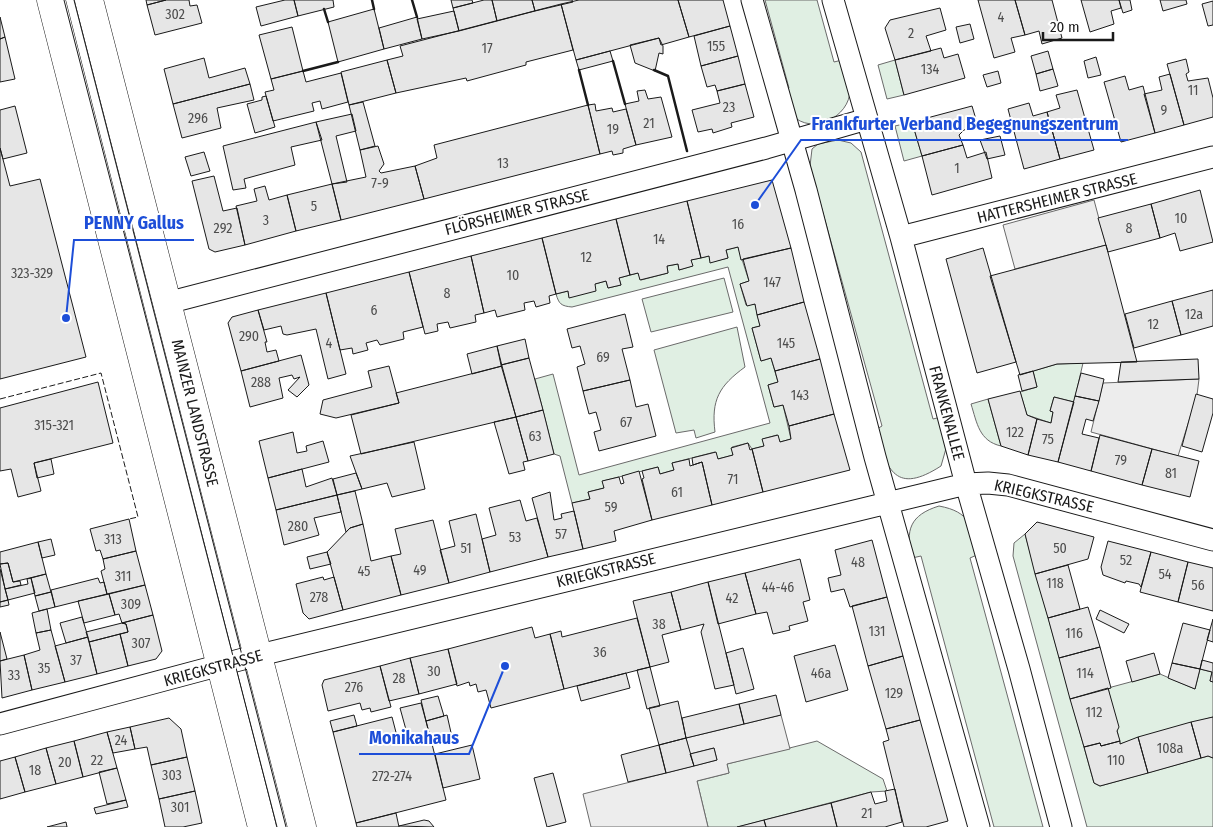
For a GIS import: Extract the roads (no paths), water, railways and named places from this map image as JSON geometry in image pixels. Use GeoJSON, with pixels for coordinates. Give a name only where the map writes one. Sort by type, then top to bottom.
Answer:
{"type":"FeatureCollection","features":[{"type":"Feature","properties":{"kind":"main road"},"geometry":{"type":"LineString","coordinates":[[51,0],[262,827]]}},
{"type":"Feature","properties":{"kind":"main road","name":"MAINZER LANDSTRASSE"},"geometry":{"type":"LineString","coordinates":[[89,0],[302,827]]}},
{"type":"Feature","properties":{"kind":"street"},"geometry":{"type":"LineString","coordinates":[[752,0],[793,140],[859,389],[875,457],[889,501],[979,827]]}},
{"type":"Feature","properties":{"kind":"street","name":"FRANKENALLEE"},"geometry":{"type":"LineString","coordinates":[[833,0],[901,237],[966,484],[1019,669],[1060,827]]}},
{"type":"Feature","properties":{"kind":"street","name":"FLÖRSHEIMER STRASSE"},"geometry":{"type":"LineString","coordinates":[[167,303],[867,119]]}},
{"type":"Feature","properties":{"kind":"street","name":"HATTERSHEIMER STRASSE"},"geometry":{"type":"LineString","coordinates":[[901,237],[1213,157]]}},
{"type":"Feature","properties":{"kind":"street","name":"KRIEGKSTRASSE"},"geometry":{"type":"LineString","coordinates":[[0,724],[257,656],[889,501],[966,484],[988,483],[1008,485],[1213,540]]}},
{"type":"Feature","properties":{"kind":"tram line"},"geometry":{"type":"LineString","coordinates":[[64,0],[277,827]]}},
{"type":"Feature","properties":{"kind":"tram line"},"geometry":{"type":"LineString","coordinates":[[74,0],[286,827]]}},
{"type":"Feature","properties":{"kind":"place","name":"Frankfurter Verband Begegnungszentrum"},"geometry":{"type":"Point","coordinates":[755,205]}},
{"type":"Feature","properties":{"kind":"place","name":"PENNY Gallus"},"geometry":{"type":"Point","coordinates":[66,318]}},
{"type":"Feature","properties":{"kind":"place","name":"Monikahaus"},"geometry":{"type":"Point","coordinates":[505,666]}}]}
